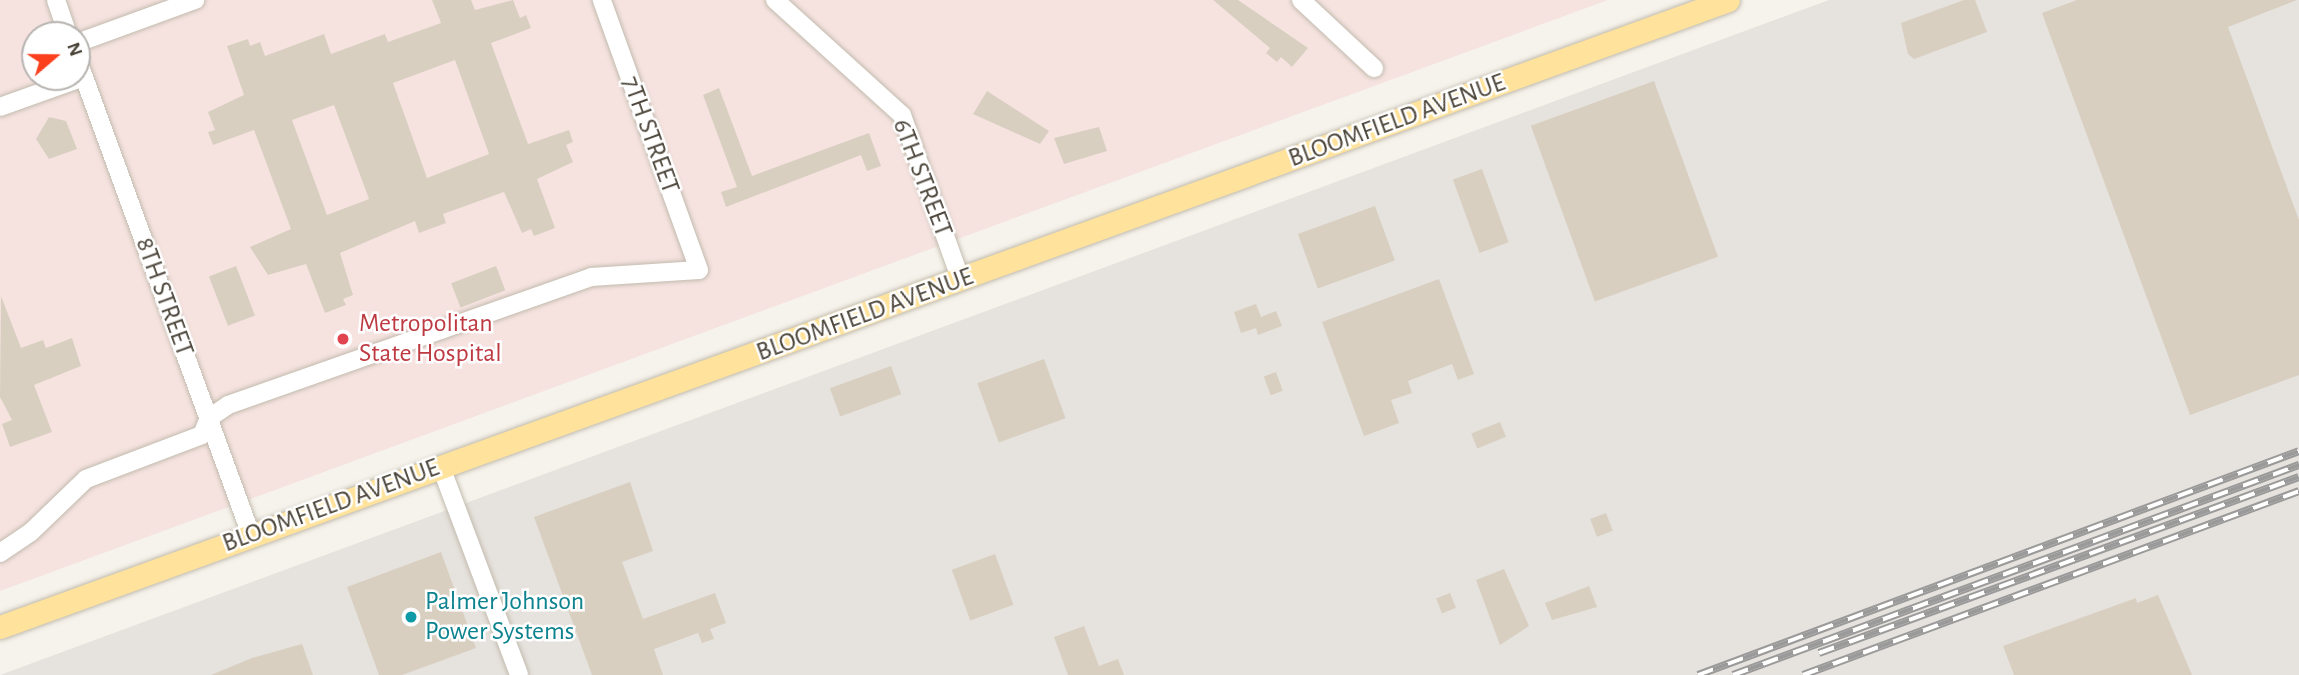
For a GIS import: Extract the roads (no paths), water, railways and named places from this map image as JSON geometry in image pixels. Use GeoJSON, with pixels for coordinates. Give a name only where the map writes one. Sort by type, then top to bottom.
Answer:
{"type":"FeatureCollection","features":[{"type":"Feature","properties":{"kind":"main road","name":"BLOOMFIELD AVENUE"},"geometry":{"type":"LineString","coordinates":[[0,627],[961,281],[1728,0]]}},
{"type":"Feature","properties":{"kind":"street"},"geometry":{"type":"LineString","coordinates":[[56,0],[63,21]]}},
{"type":"Feature","properties":{"kind":"street"},"geometry":{"type":"LineString","coordinates":[[91,38],[195,0]]}},
{"type":"Feature","properties":{"kind":"street","name":"7TH STREET"},"geometry":{"type":"LineString","coordinates":[[209,418],[240,401],[591,277],[699,270],[602,0]]}},
{"type":"Feature","properties":{"kind":"street","name":"6TH STREET"},"geometry":{"type":"LineString","coordinates":[[775,0],[902,115],[961,281]]}},
{"type":"Feature","properties":{"kind":"street"},"geometry":{"type":"LineString","coordinates":[[1301,0],[1374,68]]}},
{"type":"Feature","properties":{"kind":"street"},"geometry":{"type":"LineString","coordinates":[[0,107],[43,91]]}},
{"type":"Feature","properties":{"kind":"street","name":"8TH STREET"},"geometry":{"type":"LineString","coordinates":[[89,91],[251,535]]}},
{"type":"Feature","properties":{"kind":"street"},"geometry":{"type":"LineString","coordinates":[[0,553],[31,532],[86,479],[202,435],[209,418]]}},
{"type":"Feature","properties":{"kind":"street"},"geometry":{"type":"LineString","coordinates":[[441,467],[519,675]]}},
{"type":"Feature","properties":{"kind":"railway"},"geometry":{"type":"LineString","coordinates":[[1698,675],[2299,451]]}},
{"type":"Feature","properties":{"kind":"railway"},"geometry":{"type":"LineString","coordinates":[[1733,675],[2299,465]]}},
{"type":"Feature","properties":{"kind":"railway"},"geometry":{"type":"LineString","coordinates":[[1819,653],[2299,477]]}},
{"type":"Feature","properties":{"kind":"railway"},"geometry":{"type":"LineString","coordinates":[[1803,675],[2299,491]]}},
{"type":"Feature","properties":{"kind":"place","name":"Metropolitan State Hospital"},"geometry":{"type":"Point","coordinates":[343,339]}},
{"type":"Feature","properties":{"kind":"place","name":"Palmer Johnson Power Systems"},"geometry":{"type":"Point","coordinates":[411,617]}}]}
